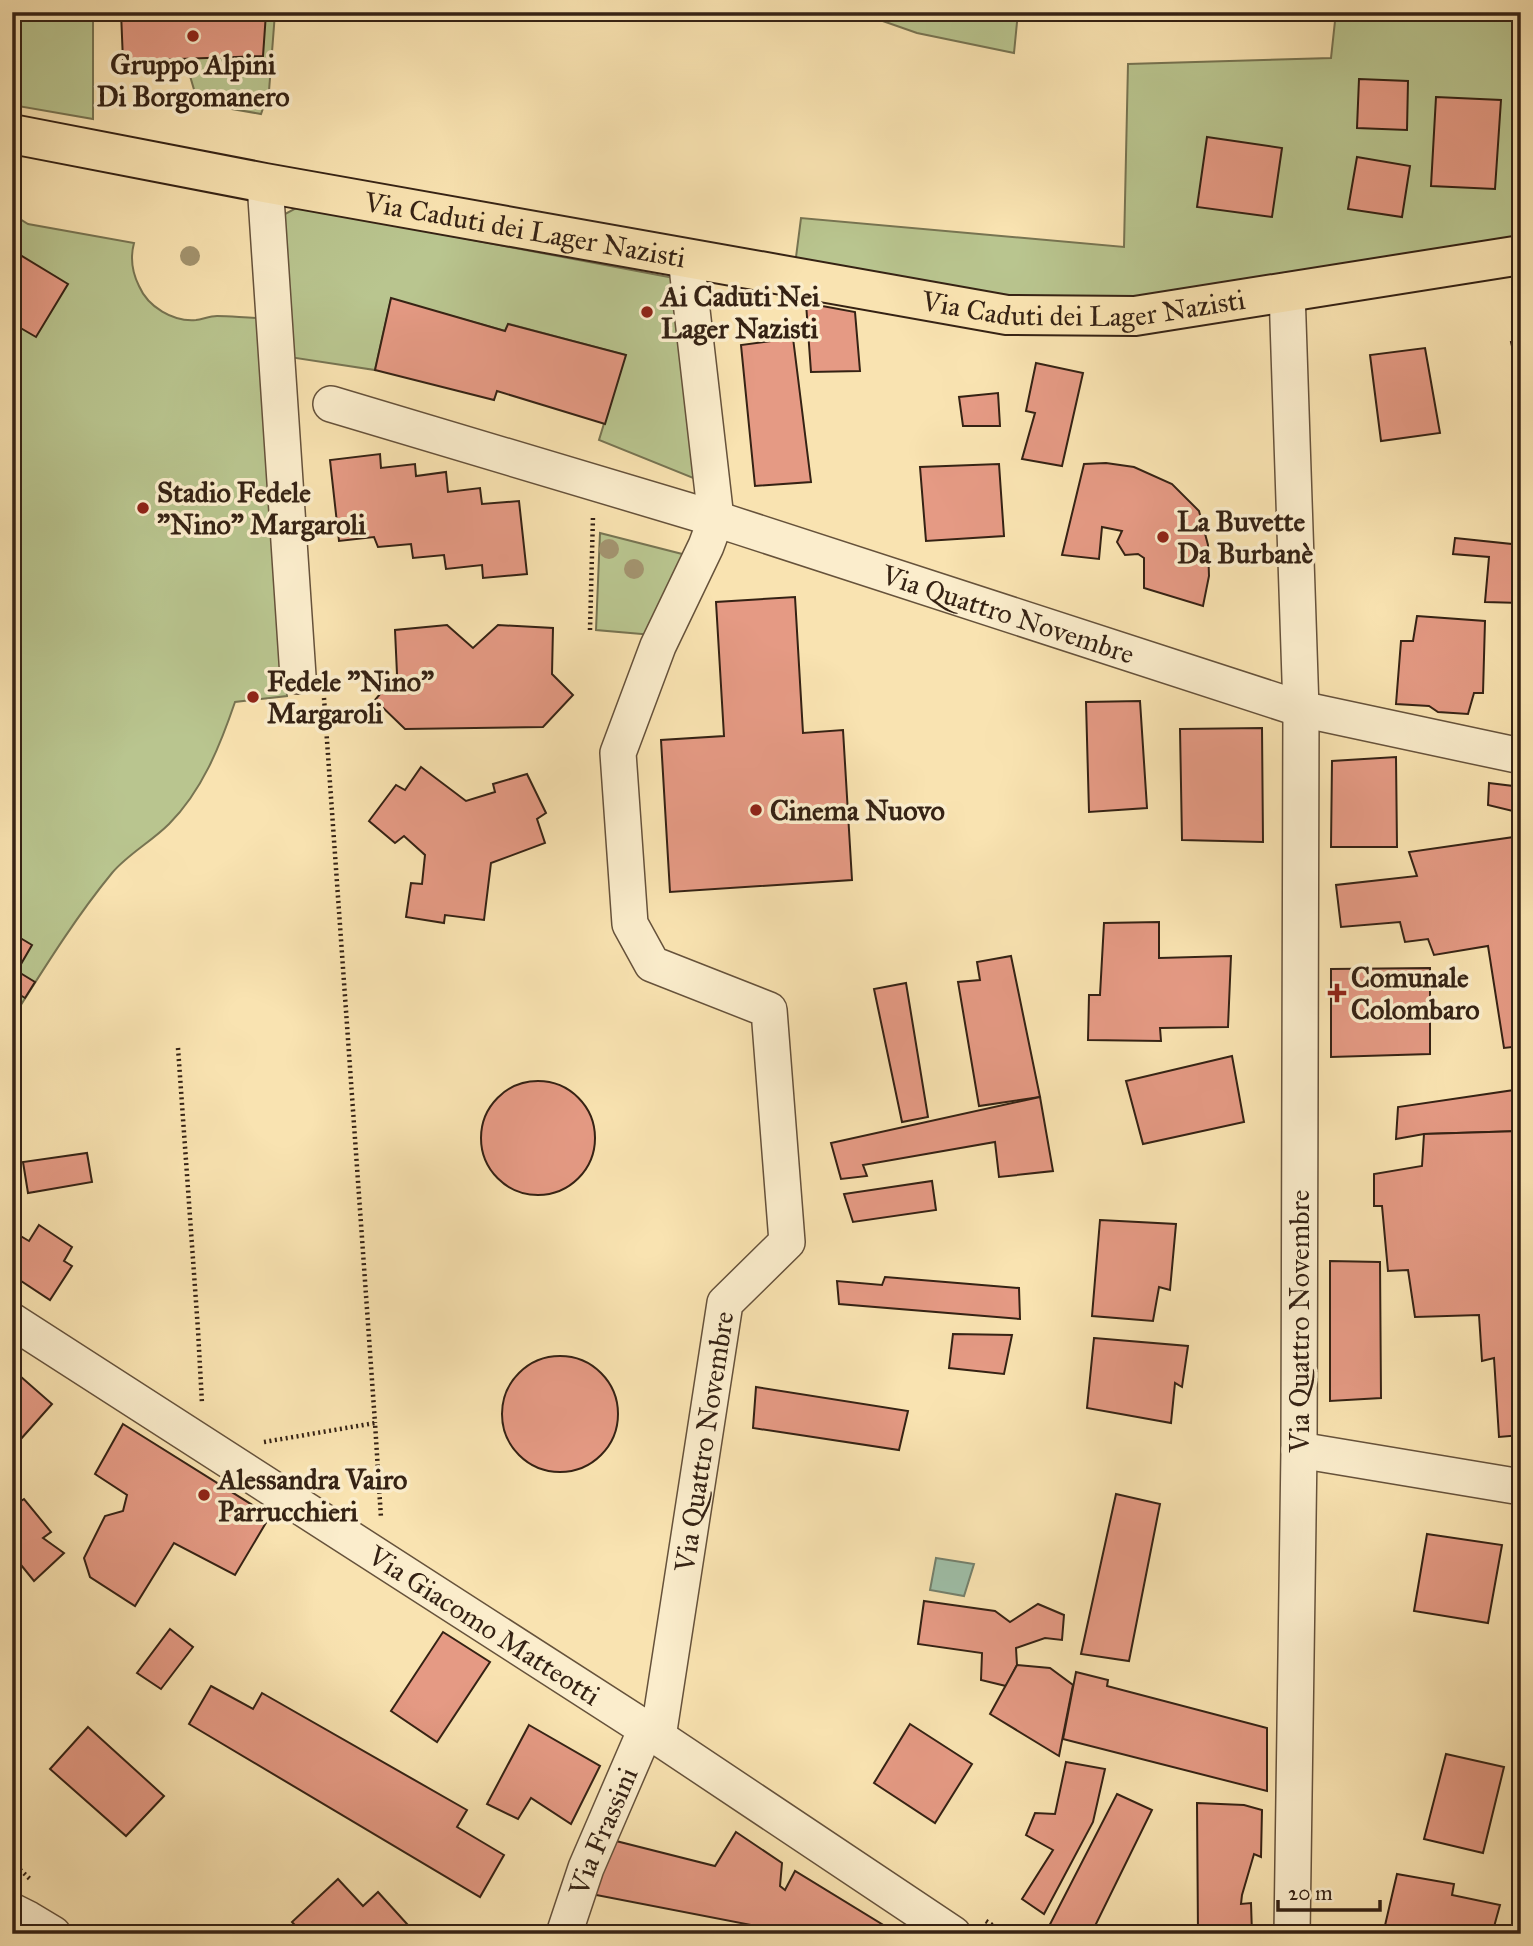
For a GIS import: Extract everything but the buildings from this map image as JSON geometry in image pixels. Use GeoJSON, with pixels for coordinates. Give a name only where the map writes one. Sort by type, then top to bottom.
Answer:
{"type":"FeatureCollection","features":[{"type":"Feature","properties":{"kind":"main road","name":"Via Caduti dei Lager Nazisti"},"geometry":{"type":"LineString","coordinates":[[12,134],[265,183],[1007,315],[1135,316],[1287,291]]}},
{"type":"Feature","properties":{"kind":"main road"},"geometry":{"type":"LineString","coordinates":[[1287,291],[1521,256]]}},
{"type":"Feature","properties":{"kind":"street"},"geometry":{"type":"LineString","coordinates":[[265,183],[311,687]]}},
{"type":"Feature","properties":{"kind":"street","name":"Via Quattro Novembre"},"geometry":{"type":"LineString","coordinates":[[652,1733],[725,1303],[787,1242],[769,1010],[652,964],[630,924],[618,752],[658,646],[706,546],[716,519],[686,258]]}},
{"type":"Feature","properties":{"kind":"street","name":"Via Quattro Novembre"},"geometry":{"type":"LineString","coordinates":[[1287,291],[1301,709],[1299,1450],[1292,1934]]}},
{"type":"Feature","properties":{"kind":"street","name":"Via Quattro Novembre"},"geometry":{"type":"LineString","coordinates":[[331,404],[716,519],[1301,709]]}},
{"type":"Feature","properties":{"kind":"street"},"geometry":{"type":"LineString","coordinates":[[1301,709],[1521,756]]}},
{"type":"Feature","properties":{"kind":"street","name":"Via Giacomo Matteotti"},"geometry":{"type":"LineString","coordinates":[[12,1321],[652,1733],[953,1934]]}},
{"type":"Feature","properties":{"kind":"street"},"geometry":{"type":"LineString","coordinates":[[1299,1450],[1521,1487]]}},
{"type":"Feature","properties":{"kind":"street","name":"Via Frassini"},"geometry":{"type":"LineString","coordinates":[[564,1934],[586,1868],[652,1733]]}},
{"type":"Feature","properties":{"kind":"street"},"geometry":{"type":"LineString","coordinates":[[12,1912],[53,1934]]}},
{"type":"Feature","properties":{"kind":"path"},"geometry":{"type":"LineString","coordinates":[[590,630],[594,483]]}},
{"type":"Feature","properties":{"kind":"path"},"geometry":{"type":"LineString","coordinates":[[311,687],[382,1529]]}},
{"type":"Feature","properties":{"kind":"path"},"geometry":{"type":"LineString","coordinates":[[178,1048],[198,1330],[202,1402],[200,1410]]}},
{"type":"Feature","properties":{"kind":"path"},"geometry":{"type":"LineString","coordinates":[[254,1443],[374,1423]]}},
{"type":"Feature","properties":{"kind":"green space"},"geometry":{"type":"Polygon","coordinates":[[[12,12],[93,12],[93,119],[12,105],[12,12]]]}},
{"type":"Feature","properties":{"kind":"green space"},"geometry":{"type":"Polygon","coordinates":[[[195,12],[281,12],[275,13],[269,91],[261,114],[198,103],[185,59],[265,13],[195,16],[195,12]]]}},
{"type":"Feature","properties":{"kind":"green space"},"geometry":{"type":"Polygon","coordinates":[[[857,12],[1018,12],[1014,53],[917,33],[857,12]]]}},
{"type":"Feature","properties":{"kind":"green space"},"geometry":{"type":"Polygon","coordinates":[[[1336,12],[1521,12],[1521,238],[1129,304],[1000,300],[795,265],[801,218],[1124,247],[1128,64],[1331,58],[1336,12]]]}},
{"type":"Feature","properties":{"kind":"green space"},"geometry":{"type":"Polygon","coordinates":[[[298,207],[674,278],[708,484],[599,440],[625,355],[509,324],[505,331],[391,299],[375,370],[289,357],[279,225],[285,214],[298,207]]]}},
{"type":"Feature","properties":{"kind":"green space","name":"Stadio Fedele \"Nino\" Margaroli"},"geometry":{"type":"Polygon","coordinates":[[[12,214],[28,224],[134,243],[132,265],[139,286],[155,307],[170,316],[187,320],[217,316],[261,318],[287,696],[235,702],[216,751],[191,797],[169,824],[125,860],[98,890],[12,1019],[12,214]]]}},
{"type":"Feature","properties":{"kind":"green space"},"geometry":{"type":"Polygon","coordinates":[[[600,533],[690,556],[653,635],[596,630],[600,533]]]}},
{"type":"Feature","properties":{"kind":"shaded area"},"geometry":{"type":"Polygon","coordinates":[[[936,1558],[974,1564],[964,1596],[930,1590],[936,1558]]]}},
{"type":"Feature","properties":{"kind":"place","name":"Gruppo Alpini Di Borgomanero"},"geometry":{"type":"Point","coordinates":[193,36]}},
{"type":"Feature","properties":{"kind":"place","name":"Ai Caduti Nei Lager Nazisti"},"geometry":{"type":"Point","coordinates":[647,312]}},
{"type":"Feature","properties":{"kind":"place","name":"Stadio Fedele \"Nino\" Margaroli"},"geometry":{"type":"Point","coordinates":[143,508]}},
{"type":"Feature","properties":{"kind":"place","name":"La Buvette Da Burbanè"},"geometry":{"type":"Point","coordinates":[1163,537]}},
{"type":"Feature","properties":{"kind":"place","name":"Fedele \"Nino\" Margaroli"},"geometry":{"type":"Point","coordinates":[253,697]}},
{"type":"Feature","properties":{"kind":"place","name":"Cinema Nuovo"},"geometry":{"type":"Point","coordinates":[756,810]}},
{"type":"Feature","properties":{"kind":"place","name":"Comunale Colombaro"},"geometry":{"type":"Point","coordinates":[1337,993]}},
{"type":"Feature","properties":{"kind":"place","name":"Alessandra Vairo Parrucchieri"},"geometry":{"type":"Point","coordinates":[204,1495]}}]}
